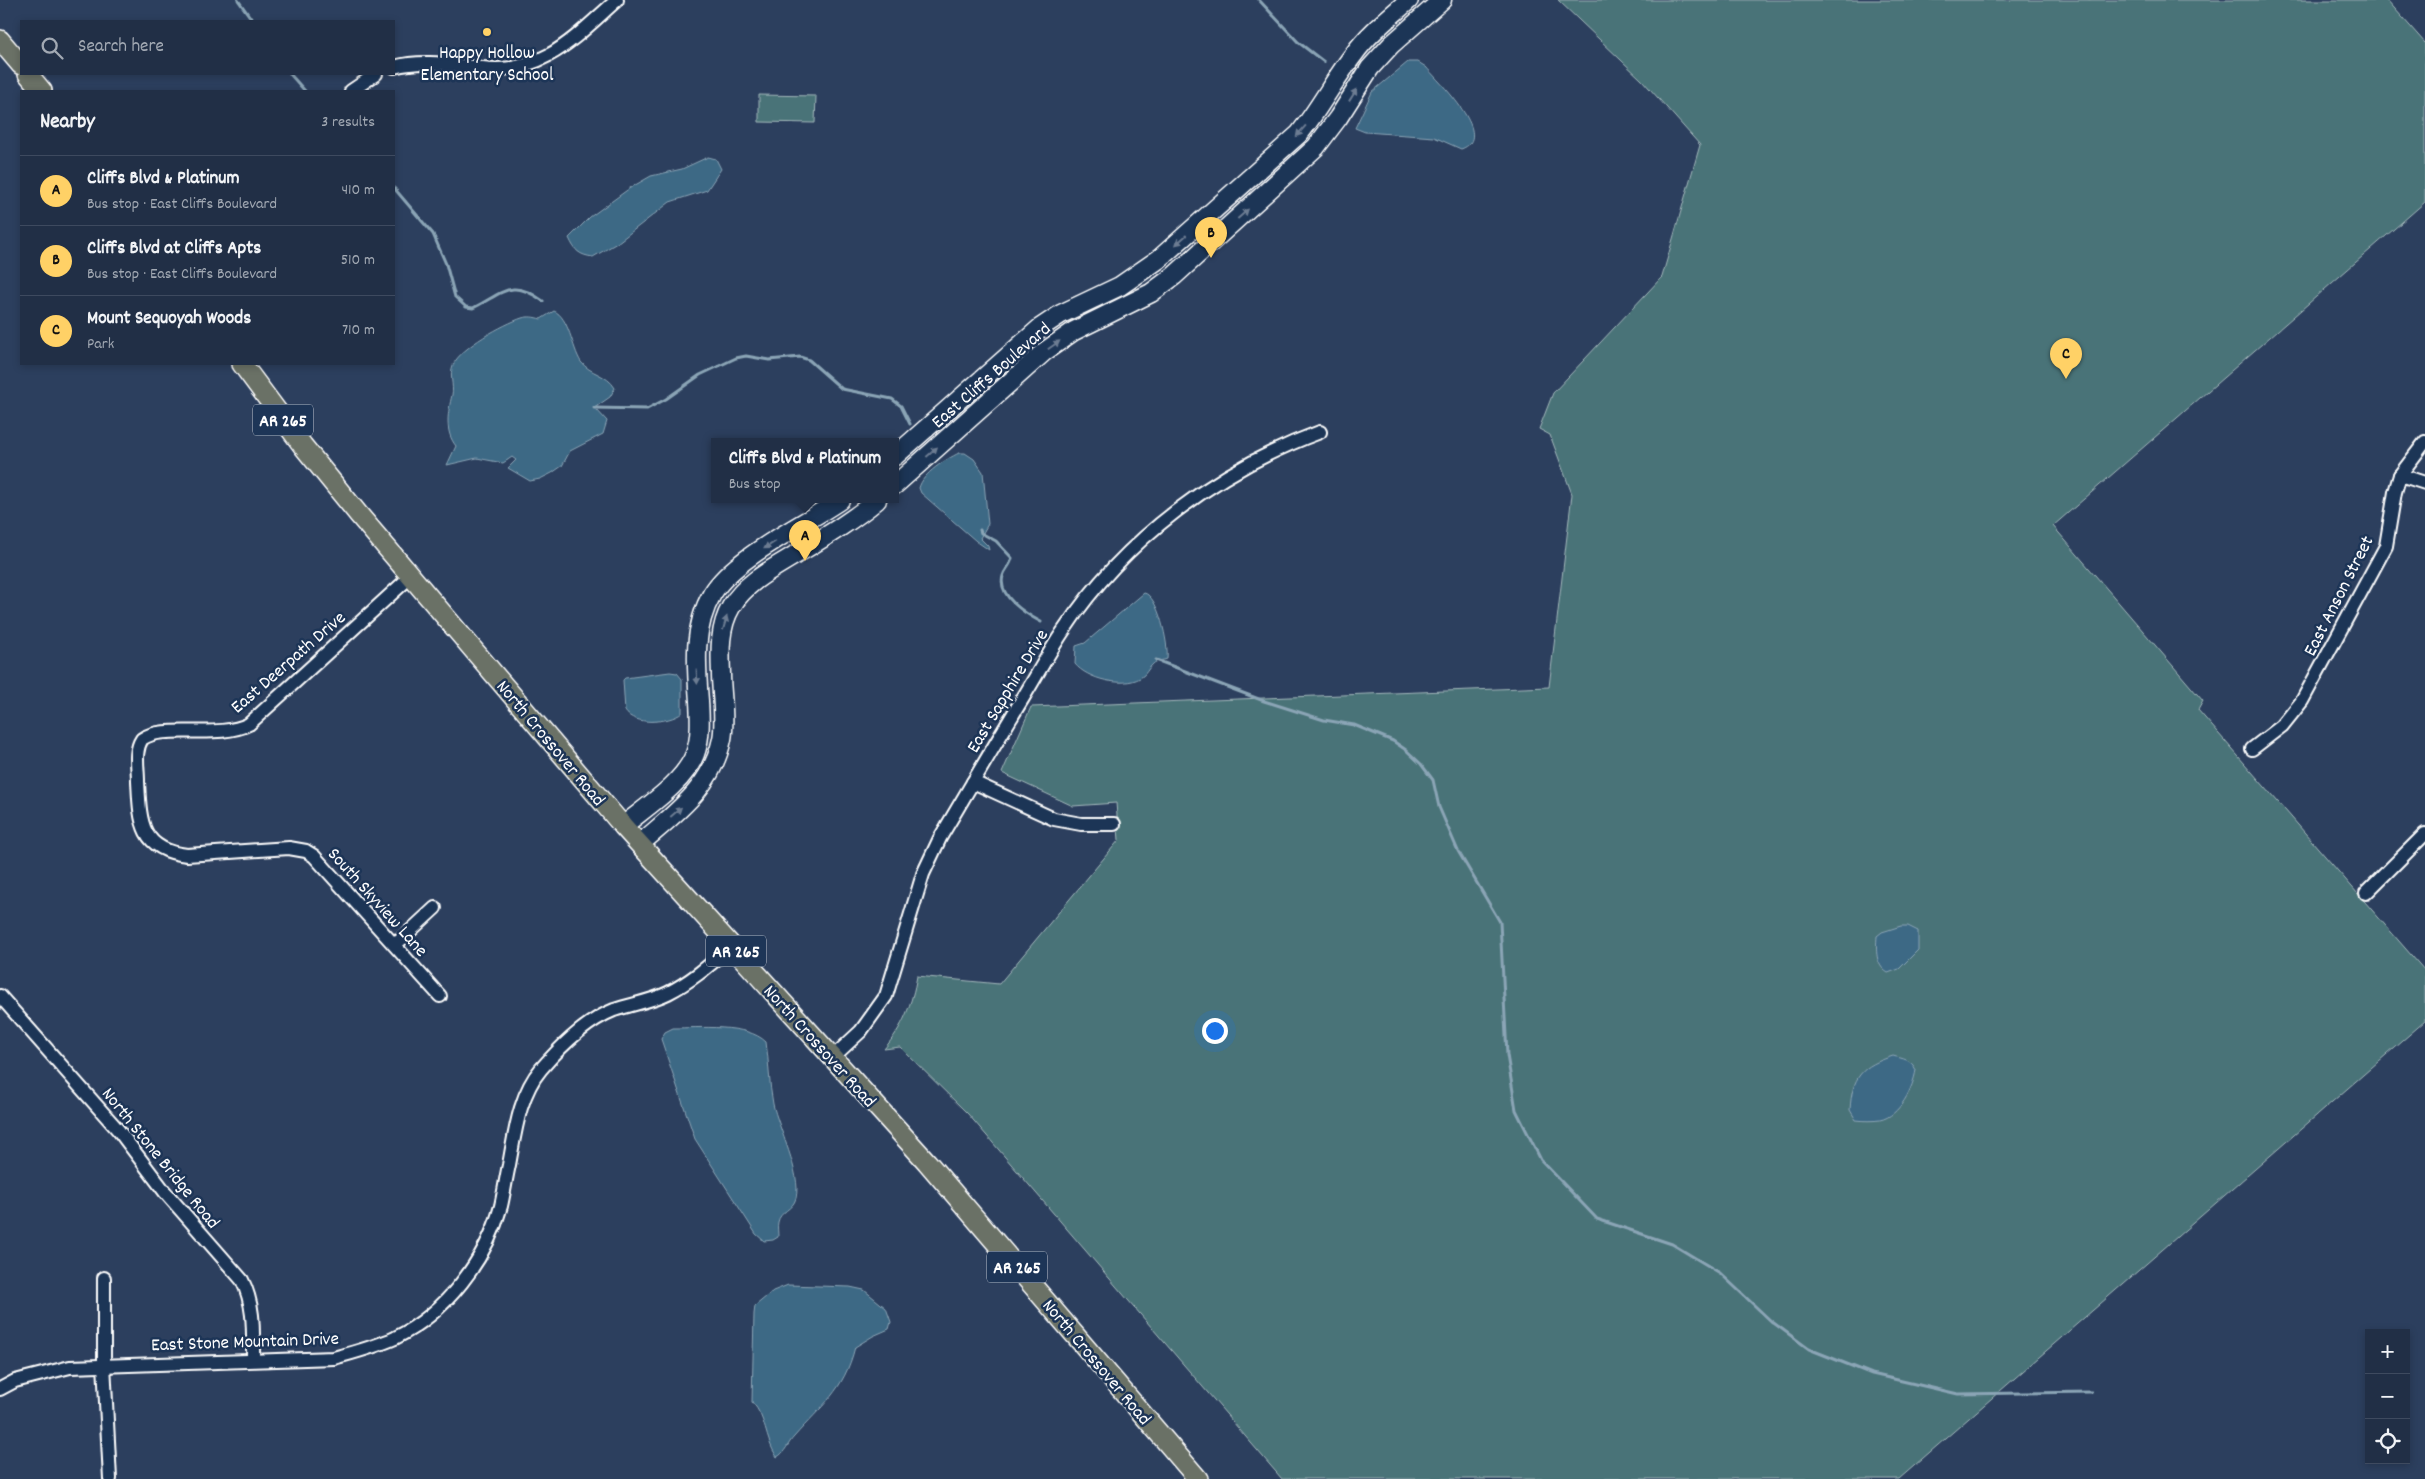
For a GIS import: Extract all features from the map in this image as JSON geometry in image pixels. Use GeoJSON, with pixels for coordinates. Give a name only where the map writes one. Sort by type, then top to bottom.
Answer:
{"type":"FeatureCollection","features":[{"type":"Feature","properties":{"kind":"main road"},"geometry":{"type":"LineString","coordinates":[[0,40],[20,64]]}},
{"type":"Feature","properties":{"kind":"main road"},"geometry":{"type":"LineString","coordinates":[[29,75],[41,90]]}},
{"type":"Feature","properties":{"kind":"main road","name":"North Crossover Road"},"geometry":{"type":"LineString","coordinates":[[243,365],[326,474],[623,826],[927,1162],[1198,1479]]}},
{"type":"Feature","properties":{"kind":"street"},"geometry":{"type":"LineString","coordinates":[[395,67],[422,62],[501,70],[536,63],[567,44],[617,0]]}},
{"type":"Feature","properties":{"kind":"street","name":"East Cliffs Boulevard"},"geometry":{"type":"LineString","coordinates":[[899,452],[1040,328],[1061,314],[1136,277],[1181,240],[1299,134],[1316,113],[1354,54],[1371,35],[1409,0]]}},
{"type":"Feature","properties":{"kind":"street","name":"East Cliffs Boulevard"},"geometry":{"type":"LineString","coordinates":[[899,480],[1044,352],[1074,331],[1152,293],[1174,276],[1316,148],[1370,68],[1386,50],[1442,0]]}},
{"type":"Feature","properties":{"kind":"street"},"geometry":{"type":"LineString","coordinates":[[1371,35],[1386,50]]}},
{"type":"Feature","properties":{"kind":"street"},"geometry":{"type":"LineString","coordinates":[[352,90],[375,75]]}},
{"type":"Feature","properties":{"kind":"street","name":"East Sapphire Drive"},"geometry":{"type":"LineString","coordinates":[[833,1058],[861,1031],[886,996],[923,874],[940,838],[1064,629],[1098,586],[1130,552],[1193,498],[1263,456],[1320,432]]}},
{"type":"Feature","properties":{"kind":"street","name":"East Anson Street"},"geometry":{"type":"LineString","coordinates":[[2252,748],[2282,726],[2302,701],[2386,546],[2395,492],[2400,476],[2425,442]]}},
{"type":"Feature","properties":{"kind":"street"},"geometry":{"type":"LineString","coordinates":[[2400,476],[2425,482]]}},
{"type":"Feature","properties":{"kind":"street"},"geometry":{"type":"LineString","coordinates":[[623,826],[662,794],[686,769],[695,753],[700,724],[696,651],[702,615],[713,592],[726,576],[749,558],[835,503]]}},
{"type":"Feature","properties":{"kind":"street"},"geometry":{"type":"LineString","coordinates":[[640,844],[689,801],[708,778],[716,758],[722,737],[720,650],[724,623],[731,607],[747,588],[766,573],[840,527],[873,503]]}},
{"type":"Feature","properties":{"kind":"street","name":"East Deerpath Drive"},"geometry":{"type":"LineString","coordinates":[[142,739],[155,733],[228,732],[249,724],[411,576]]}},
{"type":"Feature","properties":{"kind":"street","name":"South Skyview Lane"},"geometry":{"type":"LineString","coordinates":[[142,739],[137,752],[140,812],[147,835],[157,846],[171,853],[188,855],[289,848],[306,852],[322,863],[440,996]]}},
{"type":"Feature","properties":{"kind":"street"},"geometry":{"type":"LineString","coordinates":[[973,782],[1054,819],[1081,824],[1114,824]]}},
{"type":"Feature","properties":{"kind":"street"},"geometry":{"type":"LineString","coordinates":[[2366,893],[2425,834]]}},
{"type":"Feature","properties":{"kind":"street"},"geometry":{"type":"LineString","coordinates":[[395,945],[435,908]]}},
{"type":"Feature","properties":{"kind":"street","name":"East Stone Mountain Drive"},"geometry":{"type":"LineString","coordinates":[[0,1389],[15,1381],[70,1367],[104,1364],[334,1358],[366,1350],[396,1337],[417,1324],[456,1292],[473,1269],[501,1207],[519,1116],[526,1094],[539,1071],[556,1053],[593,1021],[613,1011],[666,994],[692,979],[732,946]]}},
{"type":"Feature","properties":{"kind":"street","name":"North Stone Bridge Road"},"geometry":{"type":"LineString","coordinates":[[0,996],[119,1131],[165,1192],[242,1280],[249,1295],[252,1309],[253,1359]]}},
{"type":"Feature","properties":{"kind":"street"},"geometry":{"type":"LineString","coordinates":[[104,1278],[104,1364],[110,1479]]}},
{"type":"Feature","properties":{"kind":"green space"},"geometry":{"type":"Polygon","coordinates":[[[1558,0],[2387,0],[2425,43],[2425,202],[2053,526],[2203,701],[2198,710],[2425,971],[2425,1021],[1899,1479],[1282,1479],[968,1114],[900,1047],[884,1049],[891,1041],[906,1015],[917,976],[999,984],[1119,840],[1116,803],[1073,806],[1002,773],[1031,707],[1549,687],[1572,494],[1550,435],[1539,429],[1553,393],[1662,277],[1700,145],[1642,80],[1558,0]]]}},
{"type":"Feature","properties":{"kind":"green space"},"geometry":{"type":"Polygon","coordinates":[[[759,95],[816,96],[815,123],[759,122],[759,95]]]}},
{"type":"Feature","properties":{"kind":"water"},"geometry":{"type":"Polygon","coordinates":[[[1408,62],[1418,62],[1426,67],[1462,109],[1473,133],[1470,143],[1461,149],[1434,137],[1365,132],[1355,128],[1372,92],[1408,62]]]}},
{"type":"Feature","properties":{"kind":"water"},"geometry":{"type":"Polygon","coordinates":[[[708,157],[716,159],[721,169],[707,190],[670,202],[617,243],[593,257],[581,254],[573,246],[569,238],[590,217],[630,188],[651,176],[682,169],[708,157]]]}},
{"type":"Feature","properties":{"kind":"water"},"geometry":{"type":"Polygon","coordinates":[[[554,311],[559,314],[567,326],[581,362],[612,383],[615,388],[610,397],[597,406],[596,409],[607,421],[603,434],[570,451],[562,466],[552,473],[540,479],[530,481],[508,468],[516,460],[512,457],[503,463],[477,458],[447,465],[456,446],[448,428],[453,365],[474,344],[505,325],[525,317],[541,319],[554,311]]]}},
{"type":"Feature","properties":{"kind":"water"},"geometry":{"type":"Polygon","coordinates":[[[959,453],[965,453],[974,459],[983,472],[988,524],[980,538],[988,546],[989,550],[921,493],[919,488],[921,482],[930,472],[959,453]]]}},
{"type":"Feature","properties":{"kind":"water"},"geometry":{"type":"Polygon","coordinates":[[[1144,593],[1154,602],[1162,622],[1167,659],[1155,663],[1140,678],[1124,682],[1096,678],[1075,664],[1076,646],[1085,643],[1144,593]]]}},
{"type":"Feature","properties":{"kind":"water"},"geometry":{"type":"Polygon","coordinates":[[[670,672],[677,673],[682,679],[682,713],[661,721],[644,721],[630,716],[625,711],[623,680],[625,678],[670,672]]]}},
{"type":"Feature","properties":{"kind":"water"},"geometry":{"type":"Polygon","coordinates":[[[1901,926],[1908,926],[1918,931],[1918,950],[1899,969],[1888,973],[1879,961],[1877,936],[1882,932],[1901,926]]]}},
{"type":"Feature","properties":{"kind":"water"},"geometry":{"type":"Polygon","coordinates":[[[709,1027],[735,1029],[758,1036],[766,1042],[773,1104],[793,1164],[797,1188],[794,1202],[779,1218],[778,1237],[773,1240],[764,1241],[756,1234],[695,1139],[661,1039],[665,1032],[673,1028],[709,1027]]]}},
{"type":"Feature","properties":{"kind":"water"},"geometry":{"type":"Polygon","coordinates":[[[1893,1056],[1909,1062],[1916,1070],[1909,1093],[1894,1113],[1887,1117],[1880,1120],[1856,1120],[1850,1110],[1856,1081],[1873,1064],[1893,1056]]]}},
{"type":"Feature","properties":{"kind":"water"},"geometry":{"type":"Polygon","coordinates":[[[788,1285],[850,1287],[864,1290],[886,1308],[891,1322],[889,1329],[855,1347],[845,1375],[831,1396],[777,1457],[763,1421],[752,1402],[754,1314],[755,1306],[773,1291],[788,1285]]]}},
{"type":"Feature","properties":{"kind":"waterway"},"geometry":{"type":"LineString","coordinates":[[238,0],[252,20]]}},
{"type":"Feature","properties":{"kind":"waterway"},"geometry":{"type":"LineString","coordinates":[[1259,0],[1298,42],[1324,62]]}},
{"type":"Feature","properties":{"kind":"waterway"},"geometry":{"type":"LineString","coordinates":[[291,75],[304,90]]}},
{"type":"Feature","properties":{"kind":"waterway"},"geometry":{"type":"LineString","coordinates":[[395,189],[433,234],[446,264],[455,297],[466,307],[473,308],[499,293],[514,289],[523,290],[543,301]]}},
{"type":"Feature","properties":{"kind":"waterway"},"geometry":{"type":"LineString","coordinates":[[594,408],[647,409],[666,399],[700,375],[736,358],[746,356],[769,360],[800,357],[809,360],[842,389],[892,399],[901,406],[910,424]]}},
{"type":"Feature","properties":{"kind":"waterway"},"geometry":{"type":"LineString","coordinates":[[980,530],[981,533],[996,541],[1012,558],[1003,576],[1002,583],[1008,597],[1014,604],[1041,622]]}},
{"type":"Feature","properties":{"kind":"waterway"},"geometry":{"type":"LineString","coordinates":[[1156,660],[1264,701],[1324,720],[1354,725],[1393,741],[1421,764],[1433,780],[1439,807],[1458,851],[1500,922],[1507,1055],[1516,1110],[1541,1160],[1597,1219],[1672,1244],[1720,1273],[1771,1321],[1809,1349],[1872,1374],[1958,1394],[2091,1392]]}},
{"type":"Feature","properties":{"kind":"place","name":"Happy Hollow Elementary School"},"geometry":{"type":"Point","coordinates":[487,32]}},
{"type":"Feature","properties":{"kind":"place","name":"Cliffs Blvd at Cliffs Apts"},"geometry":{"type":"Point","coordinates":[1211,258]}},
{"type":"Feature","properties":{"kind":"place","name":"Mount Sequoyah Woods"},"geometry":{"type":"Point","coordinates":[2066,379]}},
{"type":"Feature","properties":{"kind":"place","name":"Cliffs Blvd & Platinum"},"geometry":{"type":"Point","coordinates":[805,561]}}]}
